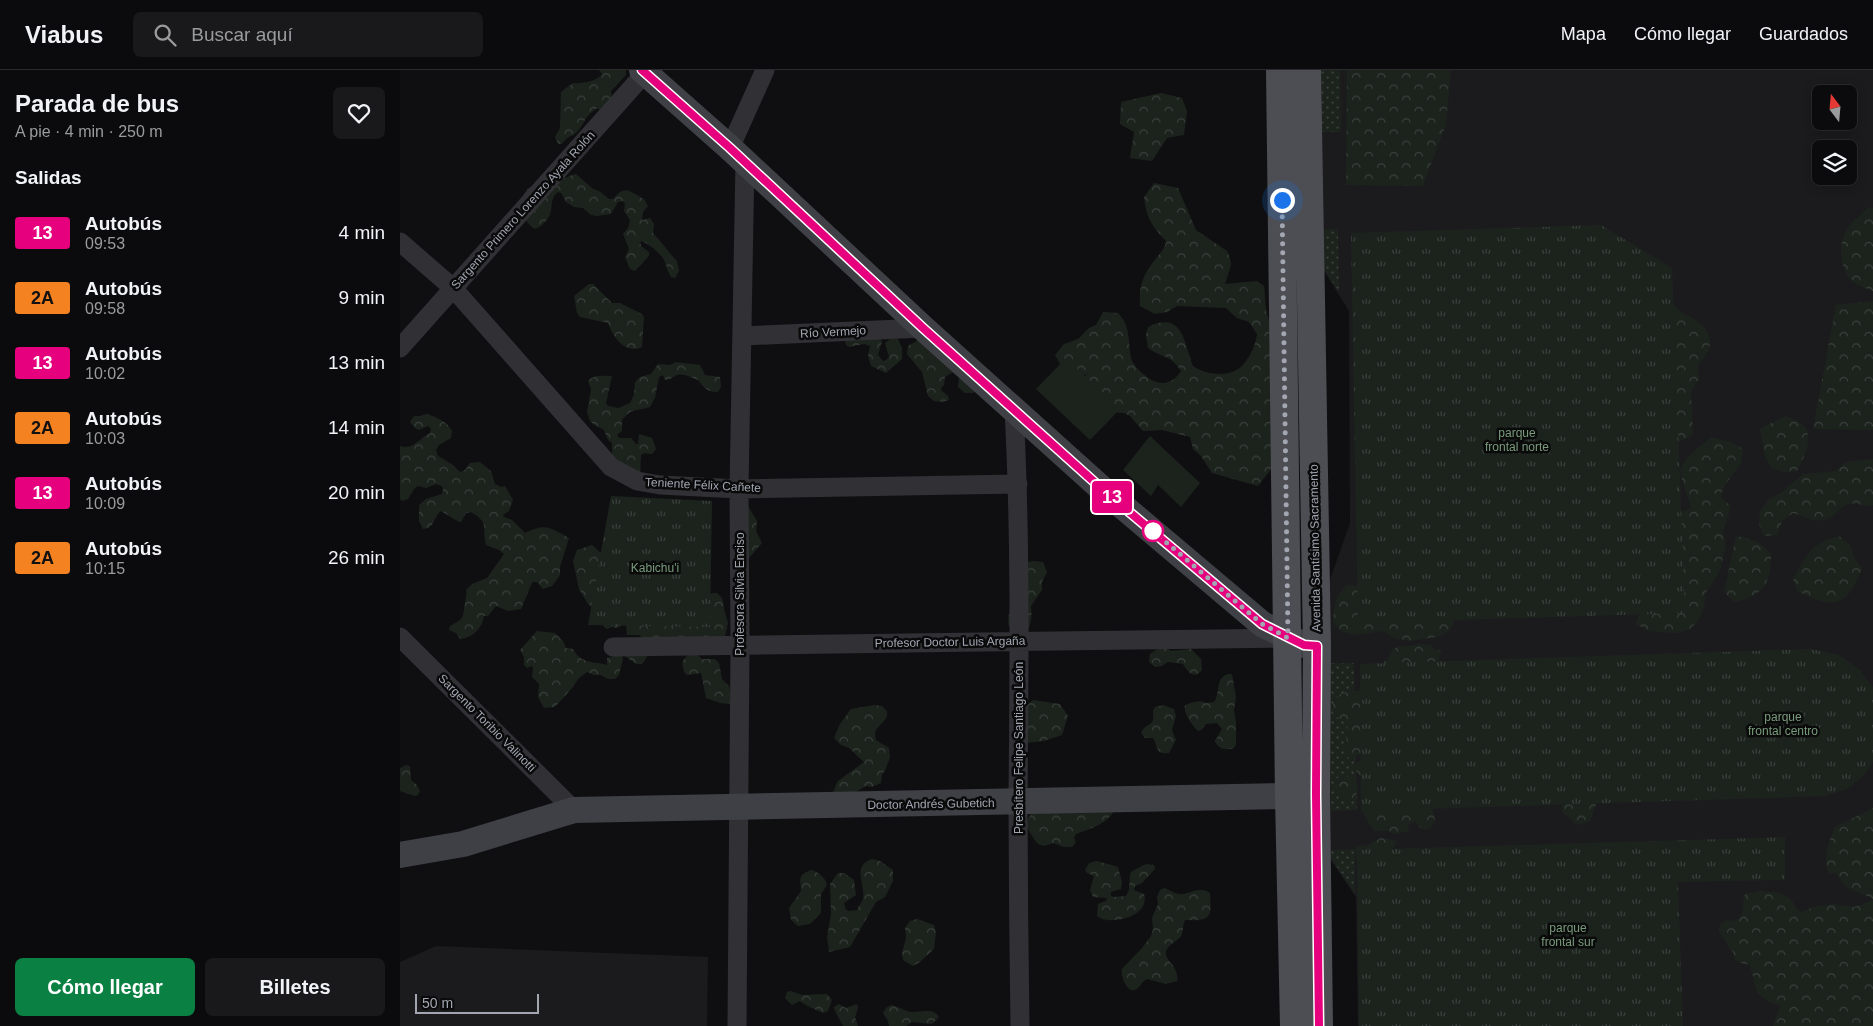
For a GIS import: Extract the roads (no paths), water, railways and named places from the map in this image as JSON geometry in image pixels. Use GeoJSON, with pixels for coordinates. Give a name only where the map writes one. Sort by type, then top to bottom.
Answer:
{"type":"FeatureCollection","features":[{"type":"Feature","properties":{"kind":"main road","name":"Avenida Santísimo Sacramento"},"geometry":{"type":"LineString","coordinates":[[1280,70],[1303,643],[1316,794],[1319,1026]]}},
{"type":"Feature","properties":{"kind":"main road","name":"Avenida Santísimo Sacramento"},"geometry":{"type":"LineString","coordinates":[[1294,1026],[1289,796],[1303,643],[1307,70]]}},
{"type":"Feature","properties":{"kind":"street","name":"Profesora Silvia Enciso"},"geometry":{"type":"LineString","coordinates":[[737,1026],[740,645],[739,489],[742,336],[738,155],[765,70]]}},
{"type":"Feature","properties":{"kind":"street"},"geometry":{"type":"LineString","coordinates":[[644,71],[738,155],[923,328],[1101,488],[1262,624],[1303,643]]}},
{"type":"Feature","properties":{"kind":"street","name":"Sargento Primero Lorenzo Ayala Rolón"},"geometry":{"type":"LineString","coordinates":[[400,348],[644,71]]}},
{"type":"Feature","properties":{"kind":"street","name":"Teniente Félix Cañete"},"geometry":{"type":"LineString","coordinates":[[400,242],[453,288],[611,467],[637,481],[660,485],[739,489],[1018,484]]}},
{"type":"Feature","properties":{"kind":"street","name":"Río Vermejo"},"geometry":{"type":"LineString","coordinates":[[742,336],[923,328]]}},
{"type":"Feature","properties":{"kind":"street","name":"Presbítero Felipe Santiago León"},"geometry":{"type":"LineString","coordinates":[[1014,409],[1018,484],[1020,641],[1018,802],[1020,1026]]}},
{"type":"Feature","properties":{"kind":"street","name":"Sargento Toribio Valinotti"},"geometry":{"type":"LineString","coordinates":[[400,637],[574,810]]}},
{"type":"Feature","properties":{"kind":"street","name":"Profesor Doctor Luis Argaña"},"geometry":{"type":"LineString","coordinates":[[613,647],[1020,641],[1303,643]]}},
{"type":"Feature","properties":{"kind":"street","name":"Doctor Andrés Gubetich"},"geometry":{"type":"LineString","coordinates":[[400,855],[463,844],[574,810],[1289,796]]}},
{"type":"Feature","properties":{"kind":"park label","name":"parque frontal norte"},"geometry":{"type":"Point","coordinates":[1517,440]}},
{"type":"Feature","properties":{"kind":"park label","name":"Kabichu'i"},"geometry":{"type":"Point","coordinates":[655,568]}},
{"type":"Feature","properties":{"kind":"park label","name":"parque frontal centro"},"geometry":{"type":"Point","coordinates":[1783,724]}},
{"type":"Feature","properties":{"kind":"park label","name":"parque frontal sur"},"geometry":{"type":"Point","coordinates":[1568,935]}}]}
